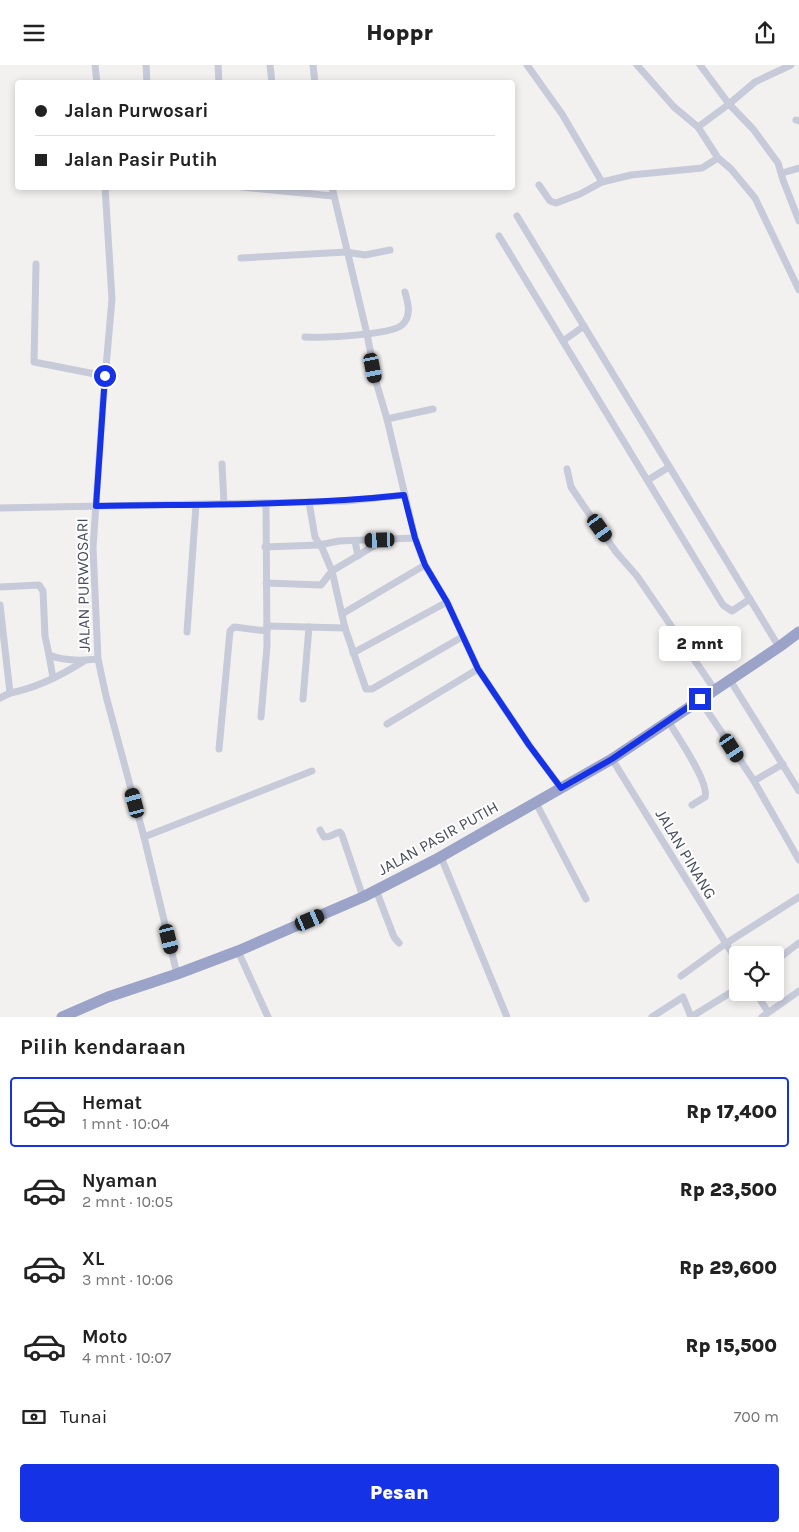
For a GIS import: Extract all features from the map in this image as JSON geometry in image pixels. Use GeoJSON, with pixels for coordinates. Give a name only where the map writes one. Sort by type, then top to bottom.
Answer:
{"type":"FeatureCollection","features":[{"type":"Feature","properties":{"kind":"highway","name":"JALAN PASIR PUTIH"},"geometry":{"type":"LineString","coordinates":[[62,1017],[108,997],[238,951],[363,897],[441,857],[612,759],[799,632]]}},
{"type":"Feature","properties":{"kind":"street"},"geometry":{"type":"LineString","coordinates":[[95,65],[97,80]]}},
{"type":"Feature","properties":{"kind":"street"},"geometry":{"type":"LineString","coordinates":[[146,65],[147,80]]}},
{"type":"Feature","properties":{"kind":"street"},"geometry":{"type":"LineString","coordinates":[[218,65],[220,80]]}},
{"type":"Feature","properties":{"kind":"street"},"geometry":{"type":"LineString","coordinates":[[270,65],[272,80]]}},
{"type":"Feature","properties":{"kind":"street"},"geometry":{"type":"LineString","coordinates":[[313,65],[315,80]]}},
{"type":"Feature","properties":{"kind":"street"},"geometry":{"type":"LineString","coordinates":[[527,65],[562,114],[602,182]]}},
{"type":"Feature","properties":{"kind":"street"},"geometry":{"type":"LineString","coordinates":[[637,65],[674,107],[698,127],[718,158],[755,198],[799,290]]}},
{"type":"Feature","properties":{"kind":"street"},"geometry":{"type":"LineString","coordinates":[[700,65],[729,104],[752,129],[778,163],[799,221]]}},
{"type":"Feature","properties":{"kind":"street"},"geometry":{"type":"LineString","coordinates":[[698,127],[774,68],[791,65]]}},
{"type":"Feature","properties":{"kind":"street"},"geometry":{"type":"LineString","coordinates":[[539,185],[550,201],[556,203],[580,194],[602,182],[631,175],[702,167],[718,158]]}},
{"type":"Feature","properties":{"kind":"street"},"geometry":{"type":"LineString","coordinates":[[782,173],[799,169]]}},
{"type":"Feature","properties":{"kind":"street","name":"JALAN PURWOSARI"},"geometry":{"type":"LineString","coordinates":[[105,190],[112,299],[93,548],[98,659],[177,974]]}},
{"type":"Feature","properties":{"kind":"street"},"geometry":{"type":"LineString","coordinates":[[272,190],[333,196]]}},
{"type":"Feature","properties":{"kind":"street"},"geometry":{"type":"LineString","coordinates":[[332,190],[367,334],[376,385],[415,538],[425,565],[447,602],[478,669],[529,745],[561,788]]}},
{"type":"Feature","properties":{"kind":"street"},"geometry":{"type":"LineString","coordinates":[[517,216],[779,647]]}},
{"type":"Feature","properties":{"kind":"street"},"geometry":{"type":"LineString","coordinates":[[498,236],[723,605],[732,611],[750,599]]}},
{"type":"Feature","properties":{"kind":"street"},"geometry":{"type":"LineString","coordinates":[[241,259],[346,252],[365,255],[390,250]]}},
{"type":"Feature","properties":{"kind":"street"},"geometry":{"type":"LineString","coordinates":[[36,264],[34,362],[105,376]]}},
{"type":"Feature","properties":{"kind":"street"},"geometry":{"type":"LineString","coordinates":[[305,337],[367,334],[398,328],[408,316],[409,305],[404,292]]}},
{"type":"Feature","properties":{"kind":"street"},"geometry":{"type":"LineString","coordinates":[[563,341],[584,326]]}},
{"type":"Feature","properties":{"kind":"street"},"geometry":{"type":"LineString","coordinates":[[386,419],[433,409]]}},
{"type":"Feature","properties":{"kind":"street"},"geometry":{"type":"LineString","coordinates":[[222,464],[224,505]]}},
{"type":"Feature","properties":{"kind":"street"},"geometry":{"type":"LineString","coordinates":[[648,480],[669,467]]}},
{"type":"Feature","properties":{"kind":"street"},"geometry":{"type":"LineString","coordinates":[[567,469],[571,487],[583,505],[616,551],[637,576],[716,690]]}},
{"type":"Feature","properties":{"kind":"street"},"geometry":{"type":"LineString","coordinates":[[0,508],[309,503],[404,495]]}},
{"type":"Feature","properties":{"kind":"street"},"geometry":{"type":"LineString","coordinates":[[261,717],[267,628],[266,503]]}},
{"type":"Feature","properties":{"kind":"street"},"geometry":{"type":"LineString","coordinates":[[309,503],[315,537],[332,571],[345,628],[366,689],[369,690],[462,637]]}},
{"type":"Feature","properties":{"kind":"street"},"geometry":{"type":"LineString","coordinates":[[187,632],[196,505]]}},
{"type":"Feature","properties":{"kind":"street"},"geometry":{"type":"LineString","coordinates":[[265,547],[319,545],[339,541],[415,538]]}},
{"type":"Feature","properties":{"kind":"street"},"geometry":{"type":"LineString","coordinates":[[266,583],[321,585],[332,571],[377,544],[380,540]]}},
{"type":"Feature","properties":{"kind":"street"},"geometry":{"type":"LineString","coordinates":[[355,541],[358,556]]}},
{"type":"Feature","properties":{"kind":"street"},"geometry":{"type":"LineString","coordinates":[[342,614],[425,565]]}},
{"type":"Feature","properties":{"kind":"street"},"geometry":{"type":"LineString","coordinates":[[0,587],[39,585],[42,587],[45,636],[53,678]]}},
{"type":"Feature","properties":{"kind":"street"},"geometry":{"type":"LineString","coordinates":[[354,653],[447,602]]}},
{"type":"Feature","properties":{"kind":"street"},"geometry":{"type":"LineString","coordinates":[[0,605],[10,693]]}},
{"type":"Feature","properties":{"kind":"street"},"geometry":{"type":"LineString","coordinates":[[219,749],[230,631],[234,627],[345,628]]}},
{"type":"Feature","properties":{"kind":"street"},"geometry":{"type":"LineString","coordinates":[[303,699],[309,627]]}},
{"type":"Feature","properties":{"kind":"street"},"geometry":{"type":"LineString","coordinates":[[49,655],[61,659],[84,661],[98,659]]}},
{"type":"Feature","properties":{"kind":"street"},"geometry":{"type":"LineString","coordinates":[[0,698],[53,678],[84,661]]}},
{"type":"Feature","properties":{"kind":"street"},"geometry":{"type":"LineString","coordinates":[[387,724],[478,669]]}},
{"type":"Feature","properties":{"kind":"street"},"geometry":{"type":"LineString","coordinates":[[730,680],[799,791]]}},
{"type":"Feature","properties":{"kind":"street"},"geometry":{"type":"LineString","coordinates":[[700,699],[754,781],[799,860]]}},
{"type":"Feature","properties":{"kind":"street"},"geometry":{"type":"LineString","coordinates":[[668,721],[696,765],[706,788],[704,797],[692,805]]}},
{"type":"Feature","properties":{"kind":"street","name":"JALAN PINANG"},"geometry":{"type":"LineString","coordinates":[[612,759],[729,951]]}},
{"type":"Feature","properties":{"kind":"street"},"geometry":{"type":"LineString","coordinates":[[754,781],[783,764]]}},
{"type":"Feature","properties":{"kind":"street"},"geometry":{"type":"LineString","coordinates":[[144,837],[312,771]]}},
{"type":"Feature","properties":{"kind":"street"},"geometry":{"type":"LineString","coordinates":[[536,803],[586,899]]}},
{"type":"Feature","properties":{"kind":"street"},"geometry":{"type":"LineString","coordinates":[[320,830],[324,837],[337,833],[342,835],[363,897]]}},
{"type":"Feature","properties":{"kind":"street"},"geometry":{"type":"LineString","coordinates":[[441,857],[507,1017]]}},
{"type":"Feature","properties":{"kind":"street"},"geometry":{"type":"LineString","coordinates":[[376,890],[394,937],[399,943]]}},
{"type":"Feature","properties":{"kind":"street"},"geometry":{"type":"LineString","coordinates":[[681,976],[724,944],[799,897]]}},
{"type":"Feature","properties":{"kind":"street"},"geometry":{"type":"LineString","coordinates":[[784,954],[799,943]]}},
{"type":"Feature","properties":{"kind":"street"},"geometry":{"type":"LineString","coordinates":[[238,951],[268,1017]]}},
{"type":"Feature","properties":{"kind":"street"},"geometry":{"type":"LineString","coordinates":[[759,1001],[765,1014],[799,991]]}},
{"type":"Feature","properties":{"kind":"street"},"geometry":{"type":"LineString","coordinates":[[652,1017],[683,997],[691,1017],[729,994]]}},
{"type":"Feature","properties":{"kind":"route"},"geometry":{"type":"LineString","coordinates":[[105,376],[96,506],[309,503],[404,495],[415,538],[425,565],[447,602],[478,669],[529,745],[561,788],[612,759],[700,699]]}}]}
